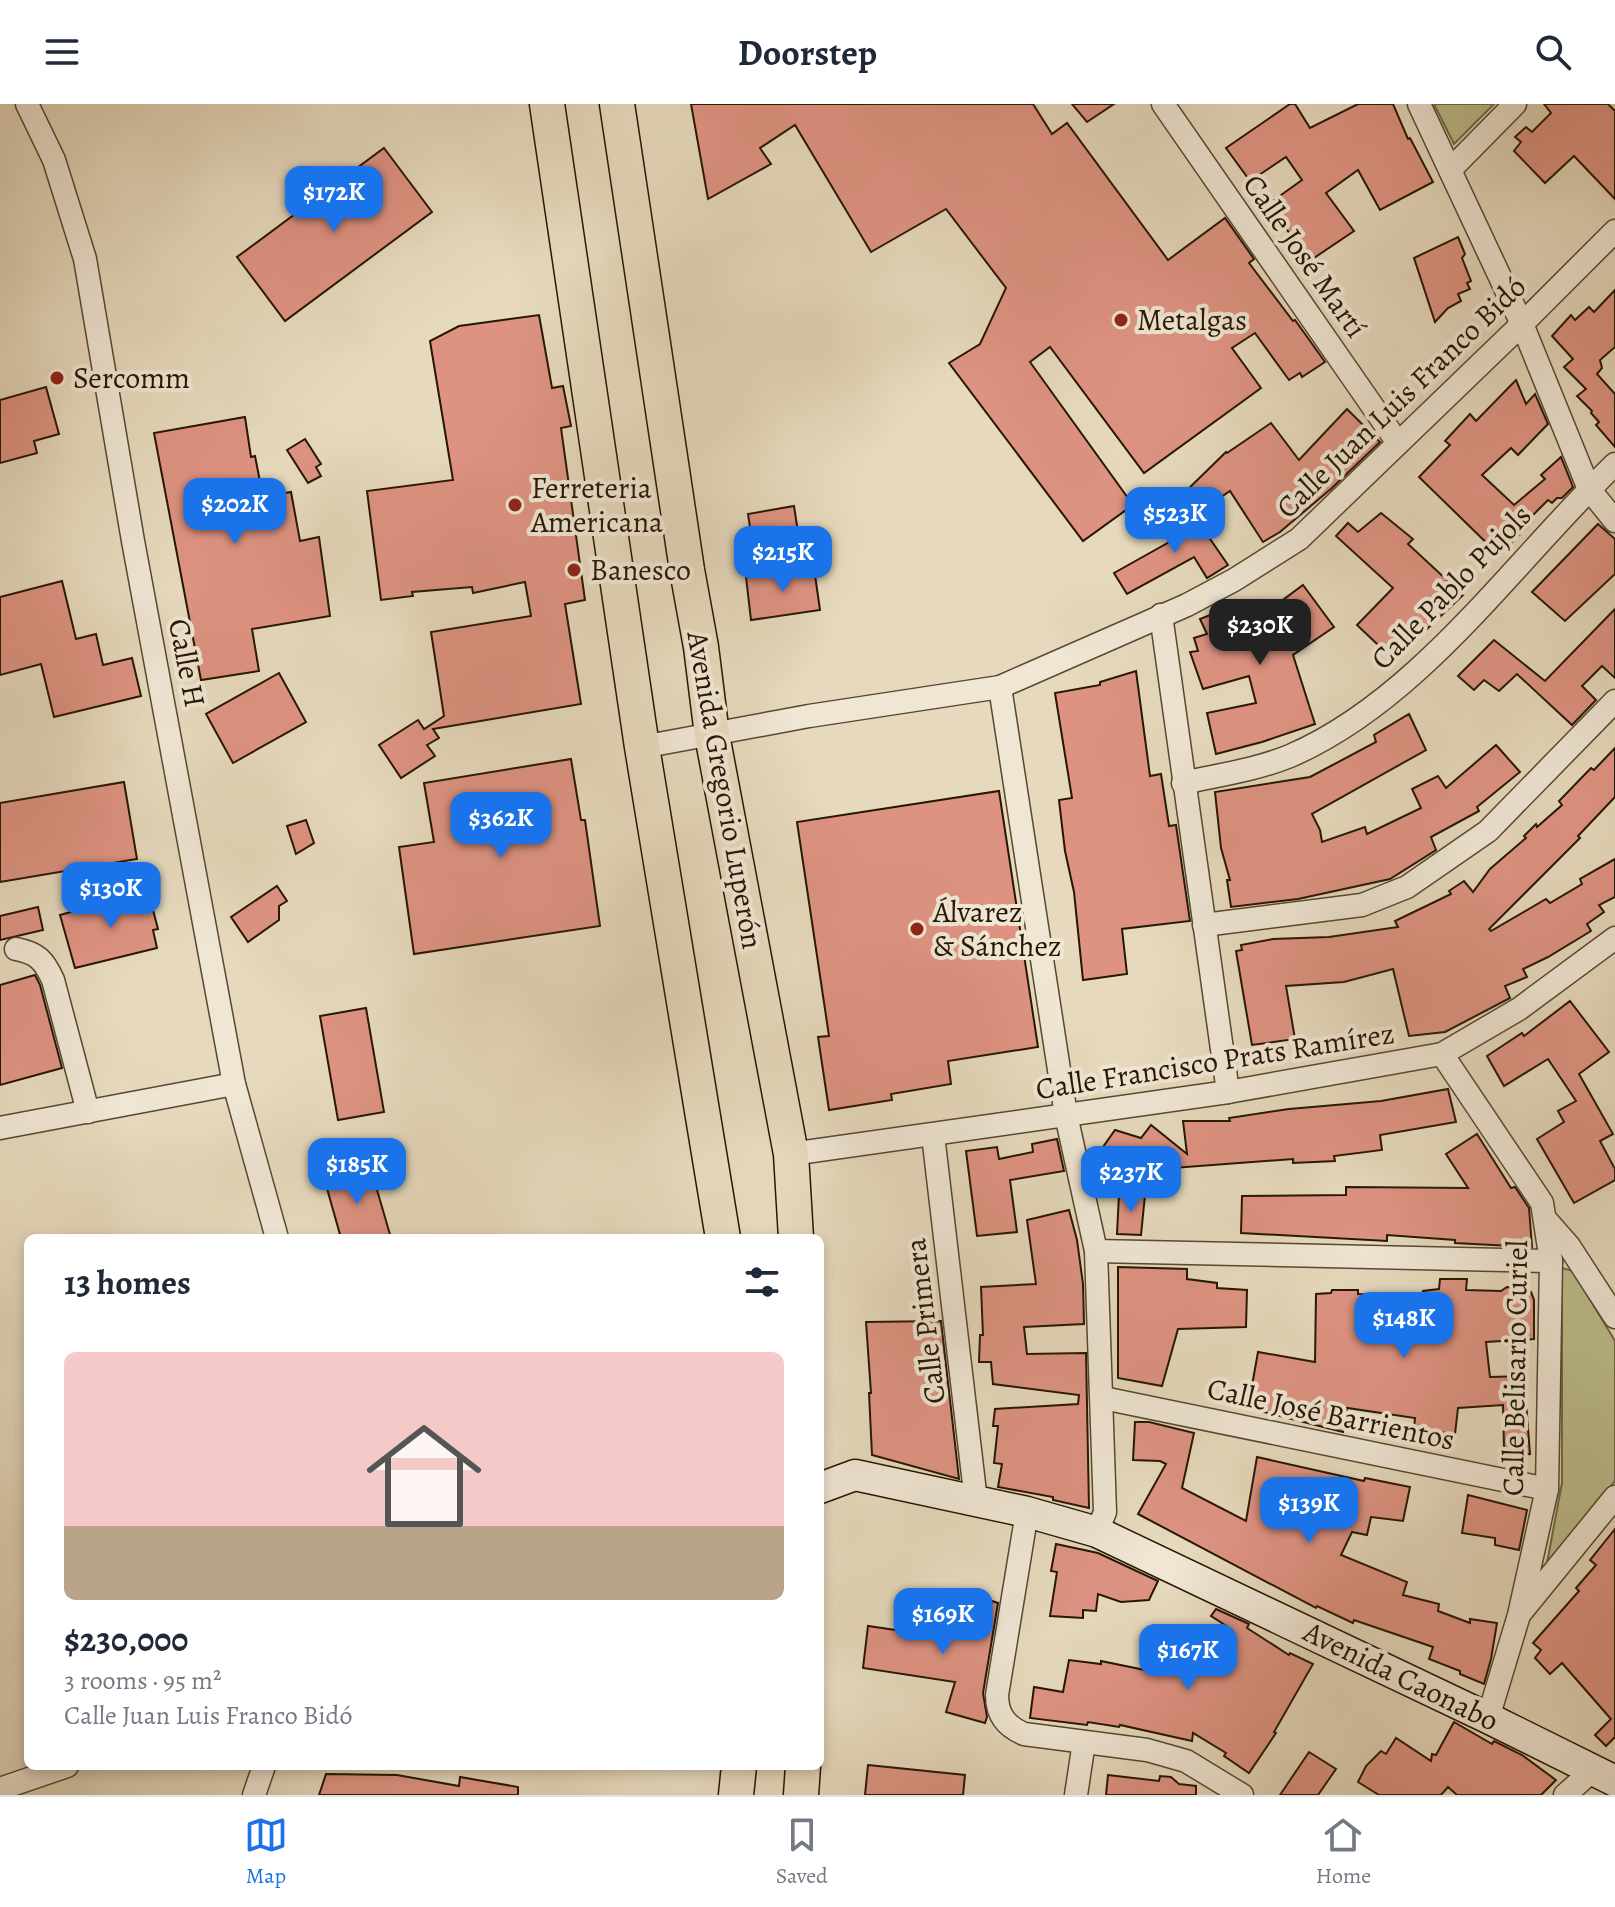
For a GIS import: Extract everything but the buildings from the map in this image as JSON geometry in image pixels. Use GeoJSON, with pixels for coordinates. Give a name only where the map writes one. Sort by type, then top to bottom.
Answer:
{"type":"FeatureCollection","features":[{"type":"Feature","properties":{"kind":"main road"},"geometry":{"type":"LineString","coordinates":[[547,104],[642,747],[722,1234]]}},
{"type":"Feature","properties":{"kind":"main road","name":"Avenida Gregorio Luperón"},"geometry":{"type":"LineString","coordinates":[[617,104],[712,735],[791,1154],[796,1234]]}},
{"type":"Feature","properties":{"kind":"main road"},"geometry":{"type":"LineString","coordinates":[[736,1795],[739,1770]]}},
{"type":"Feature","properties":{"kind":"main road"},"geometry":{"type":"LineString","coordinates":[[801,1795],[803,1770]]}},
{"type":"Feature","properties":{"kind":"street","name":"Calle H"},"geometry":{"type":"LineString","coordinates":[[27,104],[54,160],[85,259],[133,541],[234,1084],[276,1234]]}},
{"type":"Feature","properties":{"kind":"street","name":"Calle José Martí"},"geometry":{"type":"LineString","coordinates":[[1163,104],[1398,443]]}},
{"type":"Feature","properties":{"kind":"street"},"geometry":{"type":"LineString","coordinates":[[1419,104],[1522,324],[1589,489],[1615,521]]}},
{"type":"Feature","properties":{"kind":"street"},"geometry":{"type":"LineString","coordinates":[[1450,170],[1515,104]]}},
{"type":"Feature","properties":{"kind":"street","name":"Calle Juan Luis Franco Bidó"},"geometry":{"type":"LineString","coordinates":[[642,747],[809,716],[1000,687],[1187,605],[1299,539],[1615,231]]}},
{"type":"Feature","properties":{"kind":"street","name":"Calle Pablo Pujols"},"geometry":{"type":"LineString","coordinates":[[1183,783],[1290,756],[1366,712],[1444,645],[1615,464]]}},
{"type":"Feature","properties":{"kind":"street"},"geometry":{"type":"LineString","coordinates":[[1161,615],[1228,1092]]}},
{"type":"Feature","properties":{"kind":"street"},"geometry":{"type":"LineString","coordinates":[[1000,687],[1066,1115],[1096,1251],[1105,1512],[1097,1532]]}},
{"type":"Feature","properties":{"kind":"street"},"geometry":{"type":"LineString","coordinates":[[1204,925],[1362,905],[1407,887],[1488,831],[1615,701]]}},
{"type":"Feature","properties":{"kind":"street","name":"Calle Francisco Prats Ramírez"},"geometry":{"type":"LineString","coordinates":[[791,1154],[1228,1092],[1442,1054],[1519,1009],[1615,938]]}},
{"type":"Feature","properties":{"kind":"street"},"geometry":{"type":"LineString","coordinates":[[16,949],[34,952],[45,963],[53,980],[88,1112]]}},
{"type":"Feature","properties":{"kind":"street","name":"Calle Belisario Curiel"},"geometry":{"type":"LineString","coordinates":[[1442,1054],[1542,1203],[1551,1261],[1547,1489],[1519,1615],[1488,1718]]}},
{"type":"Feature","properties":{"kind":"street"},"geometry":{"type":"LineString","coordinates":[[0,1128],[234,1084]]}},
{"type":"Feature","properties":{"kind":"street","name":"Calle Primera"},"geometry":{"type":"LineString","coordinates":[[933,1135],[976,1501]]}},
{"type":"Feature","properties":{"kind":"street"},"geometry":{"type":"LineString","coordinates":[[1547,1221],[1569,1246],[1615,1317]]}},
{"type":"Feature","properties":{"kind":"street"},"geometry":{"type":"LineString","coordinates":[[1096,1251],[1551,1261]]}},
{"type":"Feature","properties":{"kind":"street","name":"Calle José Barrientos"},"geometry":{"type":"LineString","coordinates":[[1103,1398],[1547,1489]]}},
{"type":"Feature","properties":{"kind":"street","name":"Avenida Caonabo"},"geometry":{"type":"LineString","coordinates":[[824,1487],[855,1475],[1027,1512],[1097,1532],[1604,1776]]}},
{"type":"Feature","properties":{"kind":"street"},"geometry":{"type":"LineString","coordinates":[[1519,1615],[1615,1497]]}},
{"type":"Feature","properties":{"kind":"street"},"geometry":{"type":"LineString","coordinates":[[1027,1512],[997,1695],[999,1711],[1008,1725],[1024,1734],[1147,1750],[1186,1761],[1242,1795]]}},
{"type":"Feature","properties":{"kind":"street"},"geometry":{"type":"LineString","coordinates":[[1076,1795],[1084,1742]]}},
{"type":"Feature","properties":{"kind":"street"},"geometry":{"type":"LineString","coordinates":[[0,1789],[55,1770]]}},
{"type":"Feature","properties":{"kind":"street"},"geometry":{"type":"LineString","coordinates":[[254,1795],[263,1770]]}},
{"type":"Feature","properties":{"kind":"street"},"geometry":{"type":"LineString","coordinates":[[1565,1795],[1604,1776]]}},
{"type":"Feature","properties":{"kind":"green space"},"geometry":{"type":"Polygon","coordinates":[[[1434,104],[1494,104],[1454,144],[1434,104]]]}},
{"type":"Feature","properties":{"kind":"green space"},"geometry":{"type":"Polygon","coordinates":[[[1562,1268],[1573,1271],[1615,1341],[1615,1481],[1547,1563],[1562,1483],[1562,1268]]]}},
{"type":"Feature","properties":{"kind":"place","name":"Metalgas"},"geometry":{"type":"Point","coordinates":[1121,320]}},
{"type":"Feature","properties":{"kind":"place","name":"Sercomm"},"geometry":{"type":"Point","coordinates":[57,378]}},
{"type":"Feature","properties":{"kind":"place","name":"Ferreteria Americana"},"geometry":{"type":"Point","coordinates":[515,505]}},
{"type":"Feature","properties":{"kind":"place","name":"Banesco"},"geometry":{"type":"Point","coordinates":[574,570]}},
{"type":"Feature","properties":{"kind":"place","name":"Álvarez & Sánchez"},"geometry":{"type":"Point","coordinates":[917,929]}}]}
